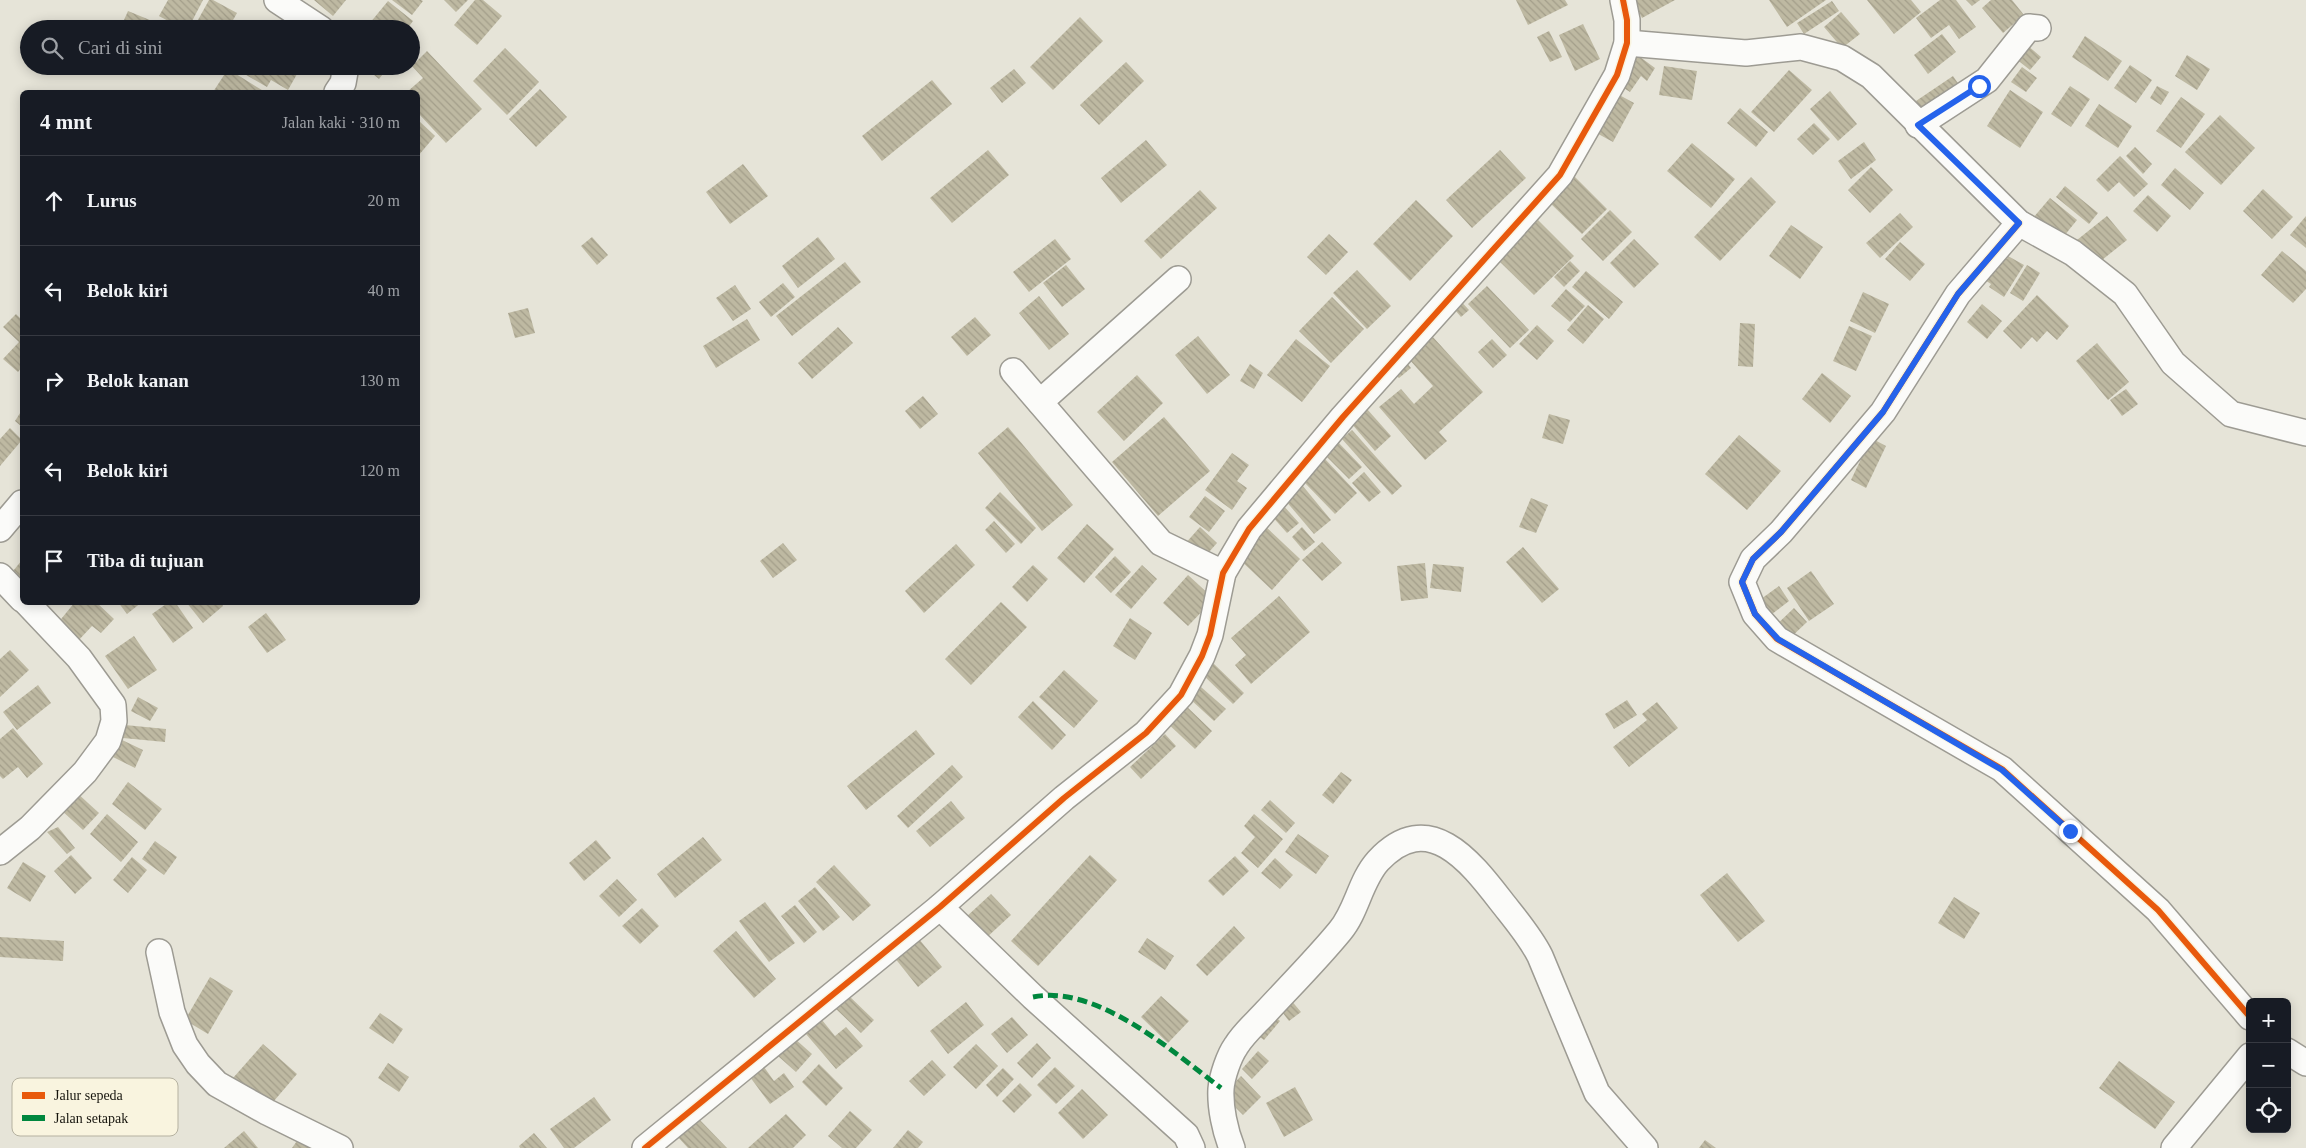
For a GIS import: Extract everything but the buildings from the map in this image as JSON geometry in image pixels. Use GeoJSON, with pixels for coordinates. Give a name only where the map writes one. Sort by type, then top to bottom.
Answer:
{"type":"FeatureCollection","features":[{"type":"Feature","properties":{"kind":"street"},"geometry":{"type":"LineString","coordinates":[[277,0],[307,20]]}},
{"type":"Feature","properties":{"kind":"street"},"geometry":{"type":"LineString","coordinates":[[645,1148],[940,906],[1064,798],[1146,733],[1181,695],[1202,656],[1210,635],[1223,573],[1249,529],[1337,424],[1560,175],[1617,75],[1627,43],[1627,20],[1622,0]]}},
{"type":"Feature","properties":{"kind":"street"},"geometry":{"type":"LineString","coordinates":[[1918,125],[1987,80],[2029,27],[2038,28]]}},
{"type":"Feature","properties":{"kind":"street"},"geometry":{"type":"LineString","coordinates":[[1627,43],[1746,54],[1801,47],[1842,58],[1871,76],[1918,125],[2019,223],[2072,253],[2125,294],[2173,363],[2231,414],[2306,433]]}},
{"type":"Feature","properties":{"kind":"street"},"geometry":{"type":"LineString","coordinates":[[338,90],[343,83],[344,75]]}},
{"type":"Feature","properties":{"kind":"street"},"geometry":{"type":"LineString","coordinates":[[2019,223],[1958,294],[1883,412],[1781,532],[1753,559],[1742,582],[1755,614],[1778,639],[2002,770],[2158,910],[2246,1012]]}},
{"type":"Feature","properties":{"kind":"street"},"geometry":{"type":"LineString","coordinates":[[1040,402],[1178,279]]}},
{"type":"Feature","properties":{"kind":"street"},"geometry":{"type":"LineString","coordinates":[[1013,371],[1160,543],[1223,573]]}},
{"type":"Feature","properties":{"kind":"street"},"geometry":{"type":"LineString","coordinates":[[0,529],[20,504]]}},
{"type":"Feature","properties":{"kind":"street"},"geometry":{"type":"LineString","coordinates":[[0,576],[20,597]]}},
{"type":"Feature","properties":{"kind":"street"},"geometry":{"type":"LineString","coordinates":[[0,852],[30,828],[86,772],[108,741],[114,721],[113,705],[79,658],[29,605]]}},
{"type":"Feature","properties":{"kind":"street"},"geometry":{"type":"LineString","coordinates":[[940,906],[1033,997],[1189,1142],[1229,1141],[1221,1088],[1236,1046],[1344,926],[1368,876],[1376,863],[1388,851],[1406,841],[1426,839],[1447,845],[1464,856],[1531,940],[1540,956],[1597,1092],[1646,1148]]}},
{"type":"Feature","properties":{"kind":"street"},"geometry":{"type":"LineString","coordinates":[[160,952],[172,1012],[185,1045],[198,1064],[217,1084],[267,1112],[340,1148]]}},
{"type":"Feature","properties":{"kind":"street"},"geometry":{"type":"LineString","coordinates":[[2291,1054],[2306,1063]]}},
{"type":"Feature","properties":{"kind":"street"},"geometry":{"type":"LineString","coordinates":[[2174,1148],[2246,1061]]}},
{"type":"Feature","properties":{"kind":"marked path"},"geometry":{"type":"LineString","coordinates":[[1033,997],[1057,996],[1083,1001],[1108,1011],[1133,1024],[1157,1040],[1221,1088]]}},
{"type":"Feature","properties":{"kind":"cycle path"},"geometry":{"type":"LineString","coordinates":[[645,1148],[940,907],[1064,798],[1146,733],[1181,695],[1202,656],[1210,635],[1223,573],[1249,529],[1343,417],[1560,175],[1617,75],[1627,43],[1627,20],[1623,0]]}},
{"type":"Feature","properties":{"kind":"cycle path"},"geometry":{"type":"LineString","coordinates":[[2019,223],[1958,294],[1883,412],[1781,532],[1753,559],[1742,582],[1755,614],[1777,639],[2002,769],[2158,910],[2246,1012]]}},
{"type":"Feature","properties":{"kind":"route"},"geometry":{"type":"LineString","coordinates":[[1979,86],[1918,125],[2019,223],[1958,294],[1883,412],[1781,532],[1753,559],[1742,582],[1755,614],[1778,639],[2002,770],[2070,831]]}}]}
